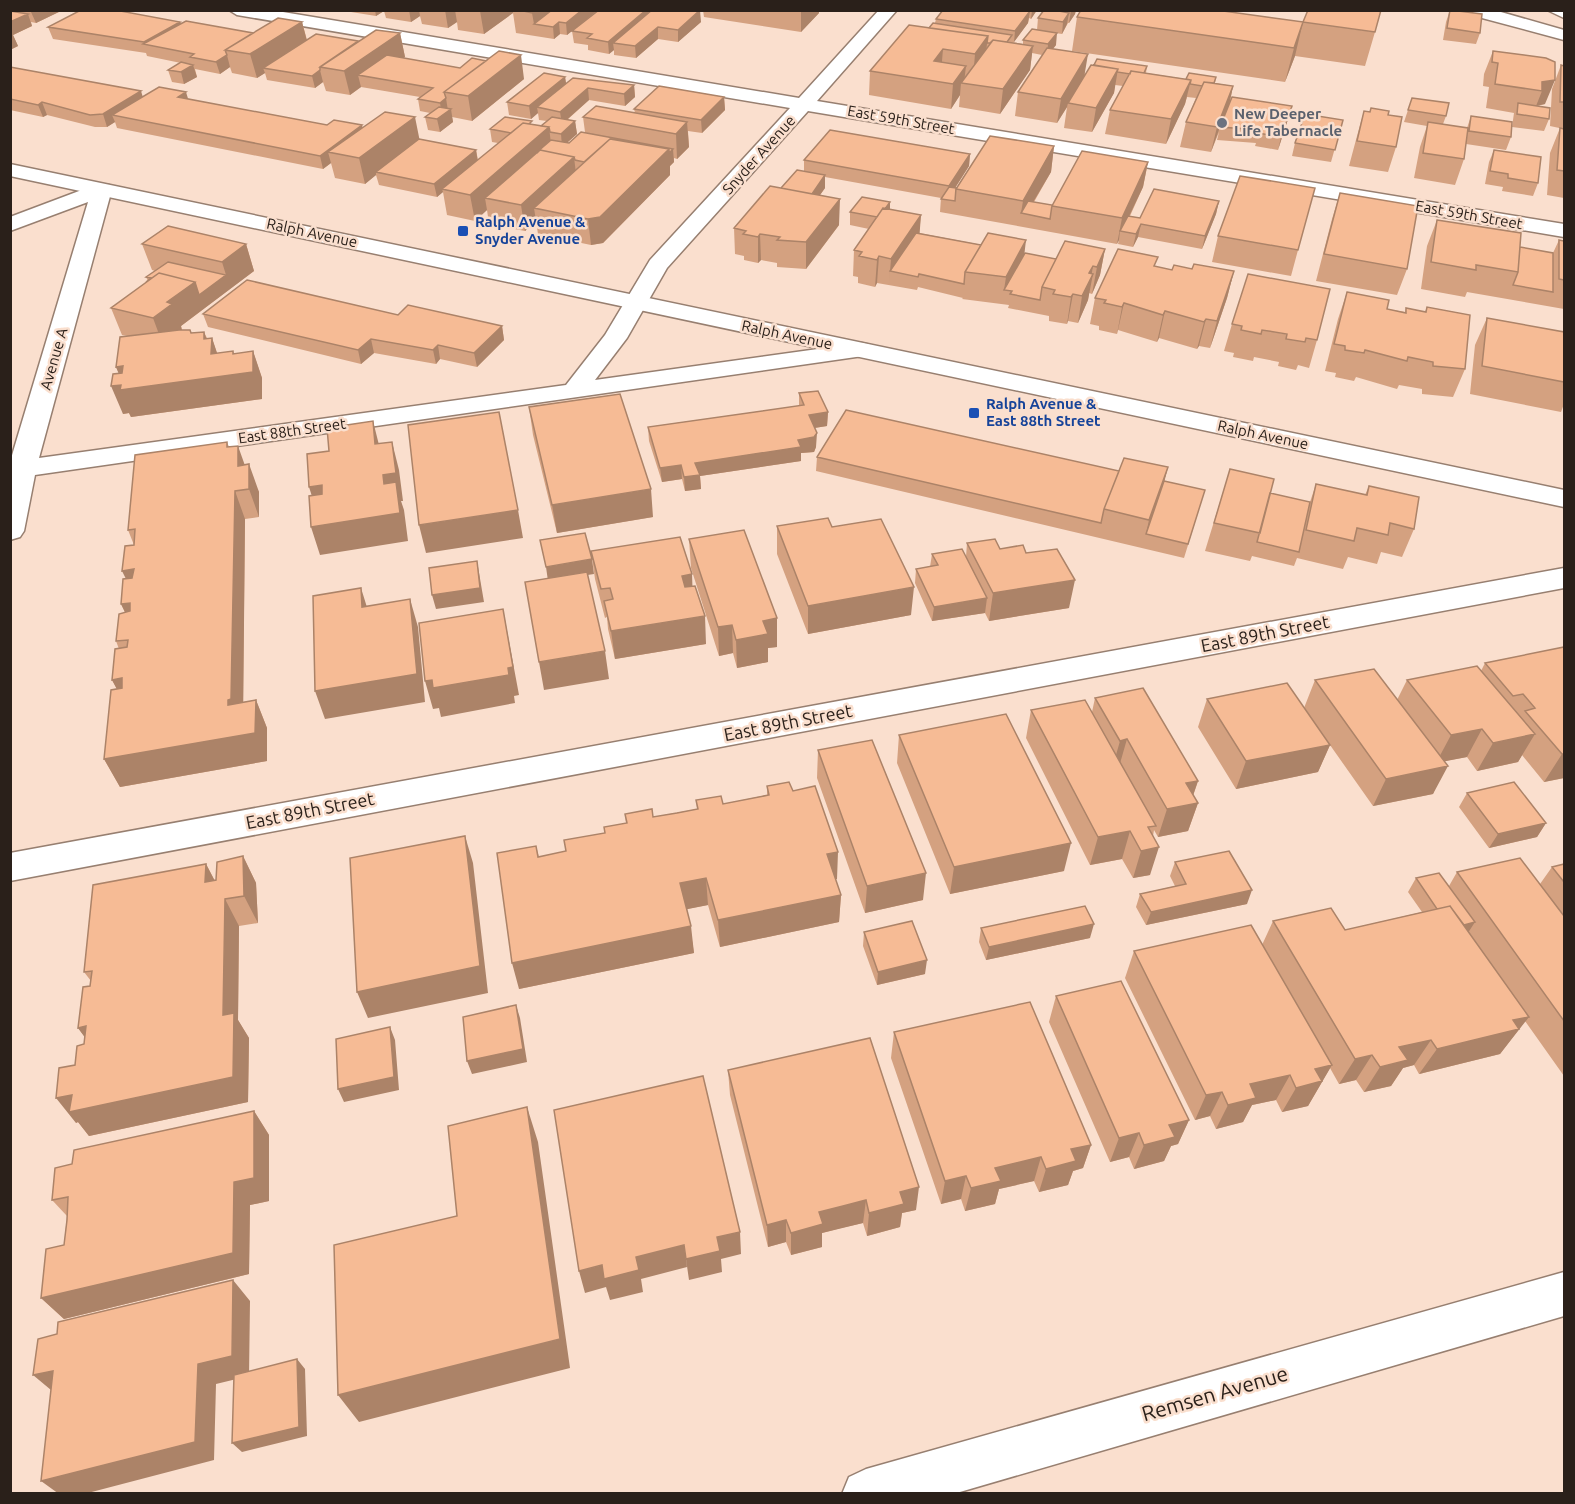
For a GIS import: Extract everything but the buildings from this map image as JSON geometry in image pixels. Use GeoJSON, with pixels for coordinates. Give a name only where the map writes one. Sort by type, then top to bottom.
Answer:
{"type":"FeatureCollection","features":[{"type":"Feature","properties":{"kind":"street","name":"East 59th Street"},"geometry":{"type":"LineString","coordinates":[[237,10],[1564,231]]}},
{"type":"Feature","properties":{"kind":"street","name":"Snyder Avenue"},"geometry":{"type":"LineString","coordinates":[[634,303],[658,265],[889,10]]}},
{"type":"Feature","properties":{"kind":"street"},"geometry":{"type":"LineString","coordinates":[[1473,10],[1564,35]]}},
{"type":"Feature","properties":{"kind":"street"},"geometry":{"type":"LineString","coordinates":[[1555,10],[1564,13]]}},
{"type":"Feature","properties":{"kind":"street","name":"Ralph Avenue"},"geometry":{"type":"LineString","coordinates":[[10,170],[1564,499]]}},
{"type":"Feature","properties":{"kind":"street"},"geometry":{"type":"LineString","coordinates":[[10,225],[102,189]]}},
{"type":"Feature","properties":{"kind":"street","name":"Avenue A"},"geometry":{"type":"LineString","coordinates":[[10,531],[17,469],[102,189]]}},
{"type":"Feature","properties":{"kind":"street"},"geometry":{"type":"LineString","coordinates":[[574,391],[615,338],[634,303]]}},
{"type":"Feature","properties":{"kind":"street","name":"East 88th Street"},"geometry":{"type":"LineString","coordinates":[[17,469],[861,350]]}},
{"type":"Feature","properties":{"kind":"street","name":"East 89th Street"},"geometry":{"type":"LineString","coordinates":[[10,867],[1564,578]]}},
{"type":"Feature","properties":{"kind":"street","name":"Remsen Avenue"},"geometry":{"type":"LineString","coordinates":[[866,1494],[1564,1294]]}},
{"type":"Feature","properties":{"kind":"place","name":"New Deeper Life Tabernacle"},"geometry":{"type":"Point","coordinates":[1222,123]}},
{"type":"Feature","properties":{"kind":"place","name":"Ralph Avenue & Snyder Avenue"},"geometry":{"type":"Point","coordinates":[463,231]}},
{"type":"Feature","properties":{"kind":"place","name":"Ralph Avenue & East 88th Street"},"geometry":{"type":"Point","coordinates":[974,413]}}]}
